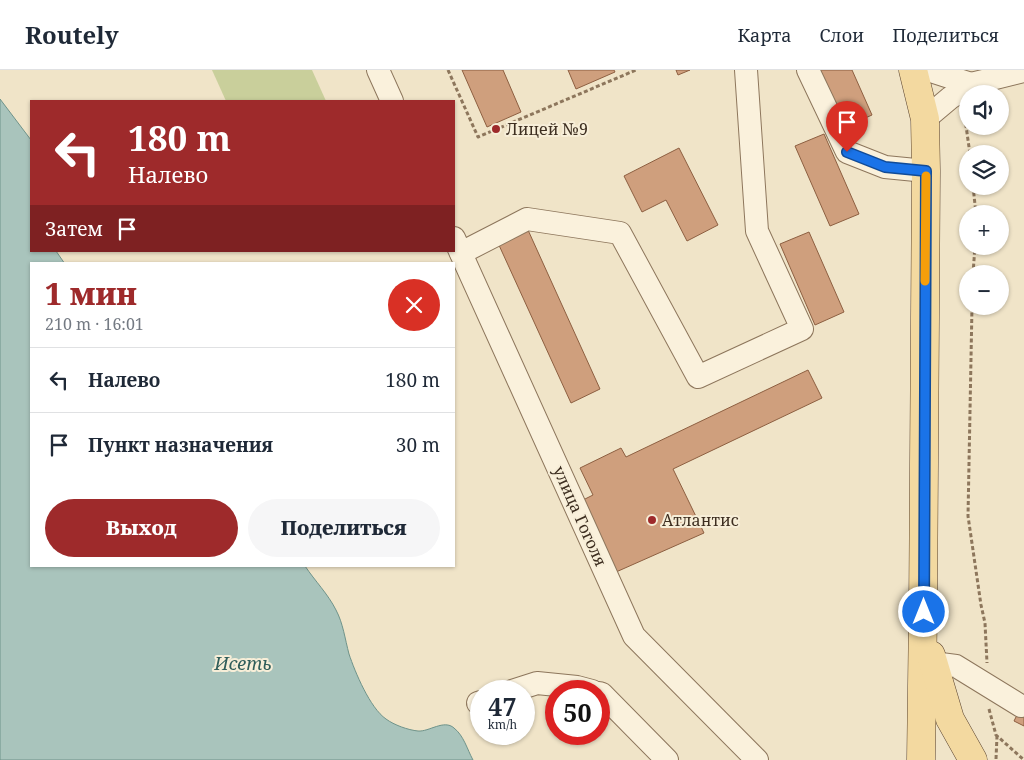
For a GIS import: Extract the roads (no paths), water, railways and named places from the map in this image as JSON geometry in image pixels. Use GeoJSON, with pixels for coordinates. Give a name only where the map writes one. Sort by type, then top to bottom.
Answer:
{"type":"FeatureCollection","features":[{"type":"Feature","properties":{"kind":"main road"},"geometry":{"type":"LineString","coordinates":[[913,70],[925,119],[926,171],[924,612],[920,760]]}},
{"type":"Feature","properties":{"kind":"main road"},"geometry":{"type":"LineString","coordinates":[[924,612],[933,663],[950,719],[973,760]]}},
{"type":"Feature","properties":{"kind":"street"},"geometry":{"type":"LineString","coordinates":[[378,70],[392,100]]}},
{"type":"Feature","properties":{"kind":"street"},"geometry":{"type":"LineString","coordinates":[[457,245],[528,219],[620,233],[698,377],[802,329],[757,231],[746,70]]}},
{"type":"Feature","properties":{"kind":"street"},"geometry":{"type":"LineString","coordinates":[[808,70],[847,152],[885,167],[926,171]]}},
{"type":"Feature","properties":{"kind":"street"},"geometry":{"type":"LineString","coordinates":[[928,70],[971,84]]}},
{"type":"Feature","properties":{"kind":"street"},"geometry":{"type":"LineString","coordinates":[[925,119],[950,98],[971,84],[1024,71]]}},
{"type":"Feature","properties":{"kind":"street","name":"улица Гоголя"},"geometry":{"type":"LineString","coordinates":[[457,245],[634,636],[757,760]]}},
{"type":"Feature","properties":{"kind":"street"},"geometry":{"type":"LineString","coordinates":[[933,663],[956,666],[1020,706]]}},
{"type":"Feature","properties":{"kind":"street"},"geometry":{"type":"LineString","coordinates":[[610,702],[667,760]]}},
{"type":"Feature","properties":{"kind":"water","name":"Исеть"},"geometry":{"type":"Polygon","coordinates":[[[0,99],[30,139],[30,252],[57,252],[64,262],[30,262],[30,567],[306,567],[336,610],[355,670],[374,707],[380,714],[401,727],[418,731],[441,725],[450,726],[460,735],[473,760],[0,760],[0,99]]]}},
{"type":"Feature","properties":{"kind":"place","name":"Лицей №9"},"geometry":{"type":"Point","coordinates":[496,129]}},
{"type":"Feature","properties":{"kind":"place","name":"Атлантис"},"geometry":{"type":"Point","coordinates":[652,520]}}]}
